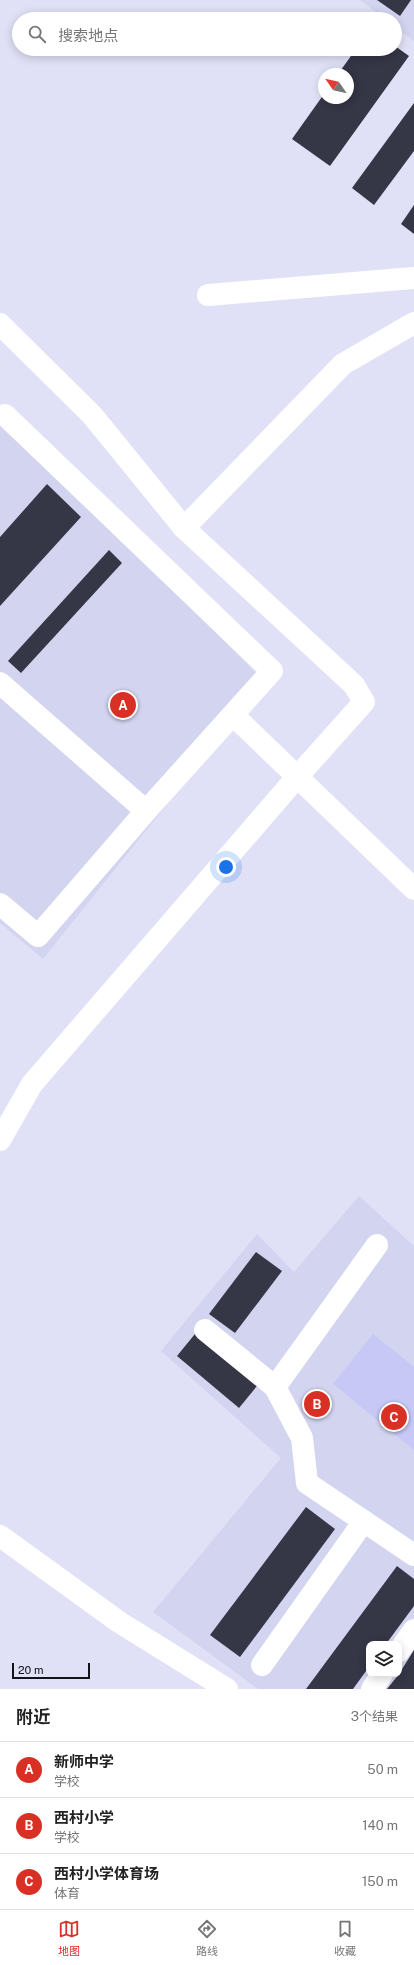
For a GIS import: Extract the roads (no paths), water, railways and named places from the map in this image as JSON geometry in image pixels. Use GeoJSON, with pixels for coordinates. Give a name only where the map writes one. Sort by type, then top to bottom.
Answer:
{"type":"FeatureCollection","features":[{"type":"Feature","properties":{"kind":"street"},"geometry":{"type":"LineString","coordinates":[[208,295],[414,278]]}},
{"type":"Feature","properties":{"kind":"street"},"geometry":{"type":"LineString","coordinates":[[0,324],[92,415],[184,528],[354,685],[364,702],[297,776],[32,1084],[0,1140]]}},
{"type":"Feature","properties":{"kind":"street"},"geometry":{"type":"LineString","coordinates":[[184,528],[343,364],[414,324]]}},
{"type":"Feature","properties":{"kind":"street"},"geometry":{"type":"LineString","coordinates":[[0,904],[38,936],[146,811],[272,671],[2,415]]}},
{"type":"Feature","properties":{"kind":"street"},"geometry":{"type":"LineString","coordinates":[[0,683],[146,811]]}},
{"type":"Feature","properties":{"kind":"street"},"geometry":{"type":"LineString","coordinates":[[233,715],[414,889]]}},
{"type":"Feature","properties":{"kind":"street"},"geometry":{"type":"LineString","coordinates":[[275,1387],[378,1245]]}},
{"type":"Feature","properties":{"kind":"street"},"geometry":{"type":"LineString","coordinates":[[205,1330],[275,1387],[302,1438],[307,1483],[414,1555]]}},
{"type":"Feature","properties":{"kind":"street"},"geometry":{"type":"LineString","coordinates":[[262,1665],[364,1521]]}},
{"type":"Feature","properties":{"kind":"street"},"geometry":{"type":"LineString","coordinates":[[0,1536],[119,1622],[227,1689]]}},
{"type":"Feature","properties":{"kind":"street"},"geometry":{"type":"LineString","coordinates":[[402,1647],[414,1630]]}},
{"type":"Feature","properties":{"kind":"street"},"geometry":{"type":"LineString","coordinates":[[372,1689],[380,1677]]}},
{"type":"Feature","properties":{"kind":"place","name":"新师中学"},"geometry":{"type":"Point","coordinates":[123,705]}},
{"type":"Feature","properties":{"kind":"place","name":"西村小学"},"geometry":{"type":"Point","coordinates":[317,1404]}},
{"type":"Feature","properties":{"kind":"place","name":"西村小学体育场"},"geometry":{"type":"Point","coordinates":[394,1417]}}]}
